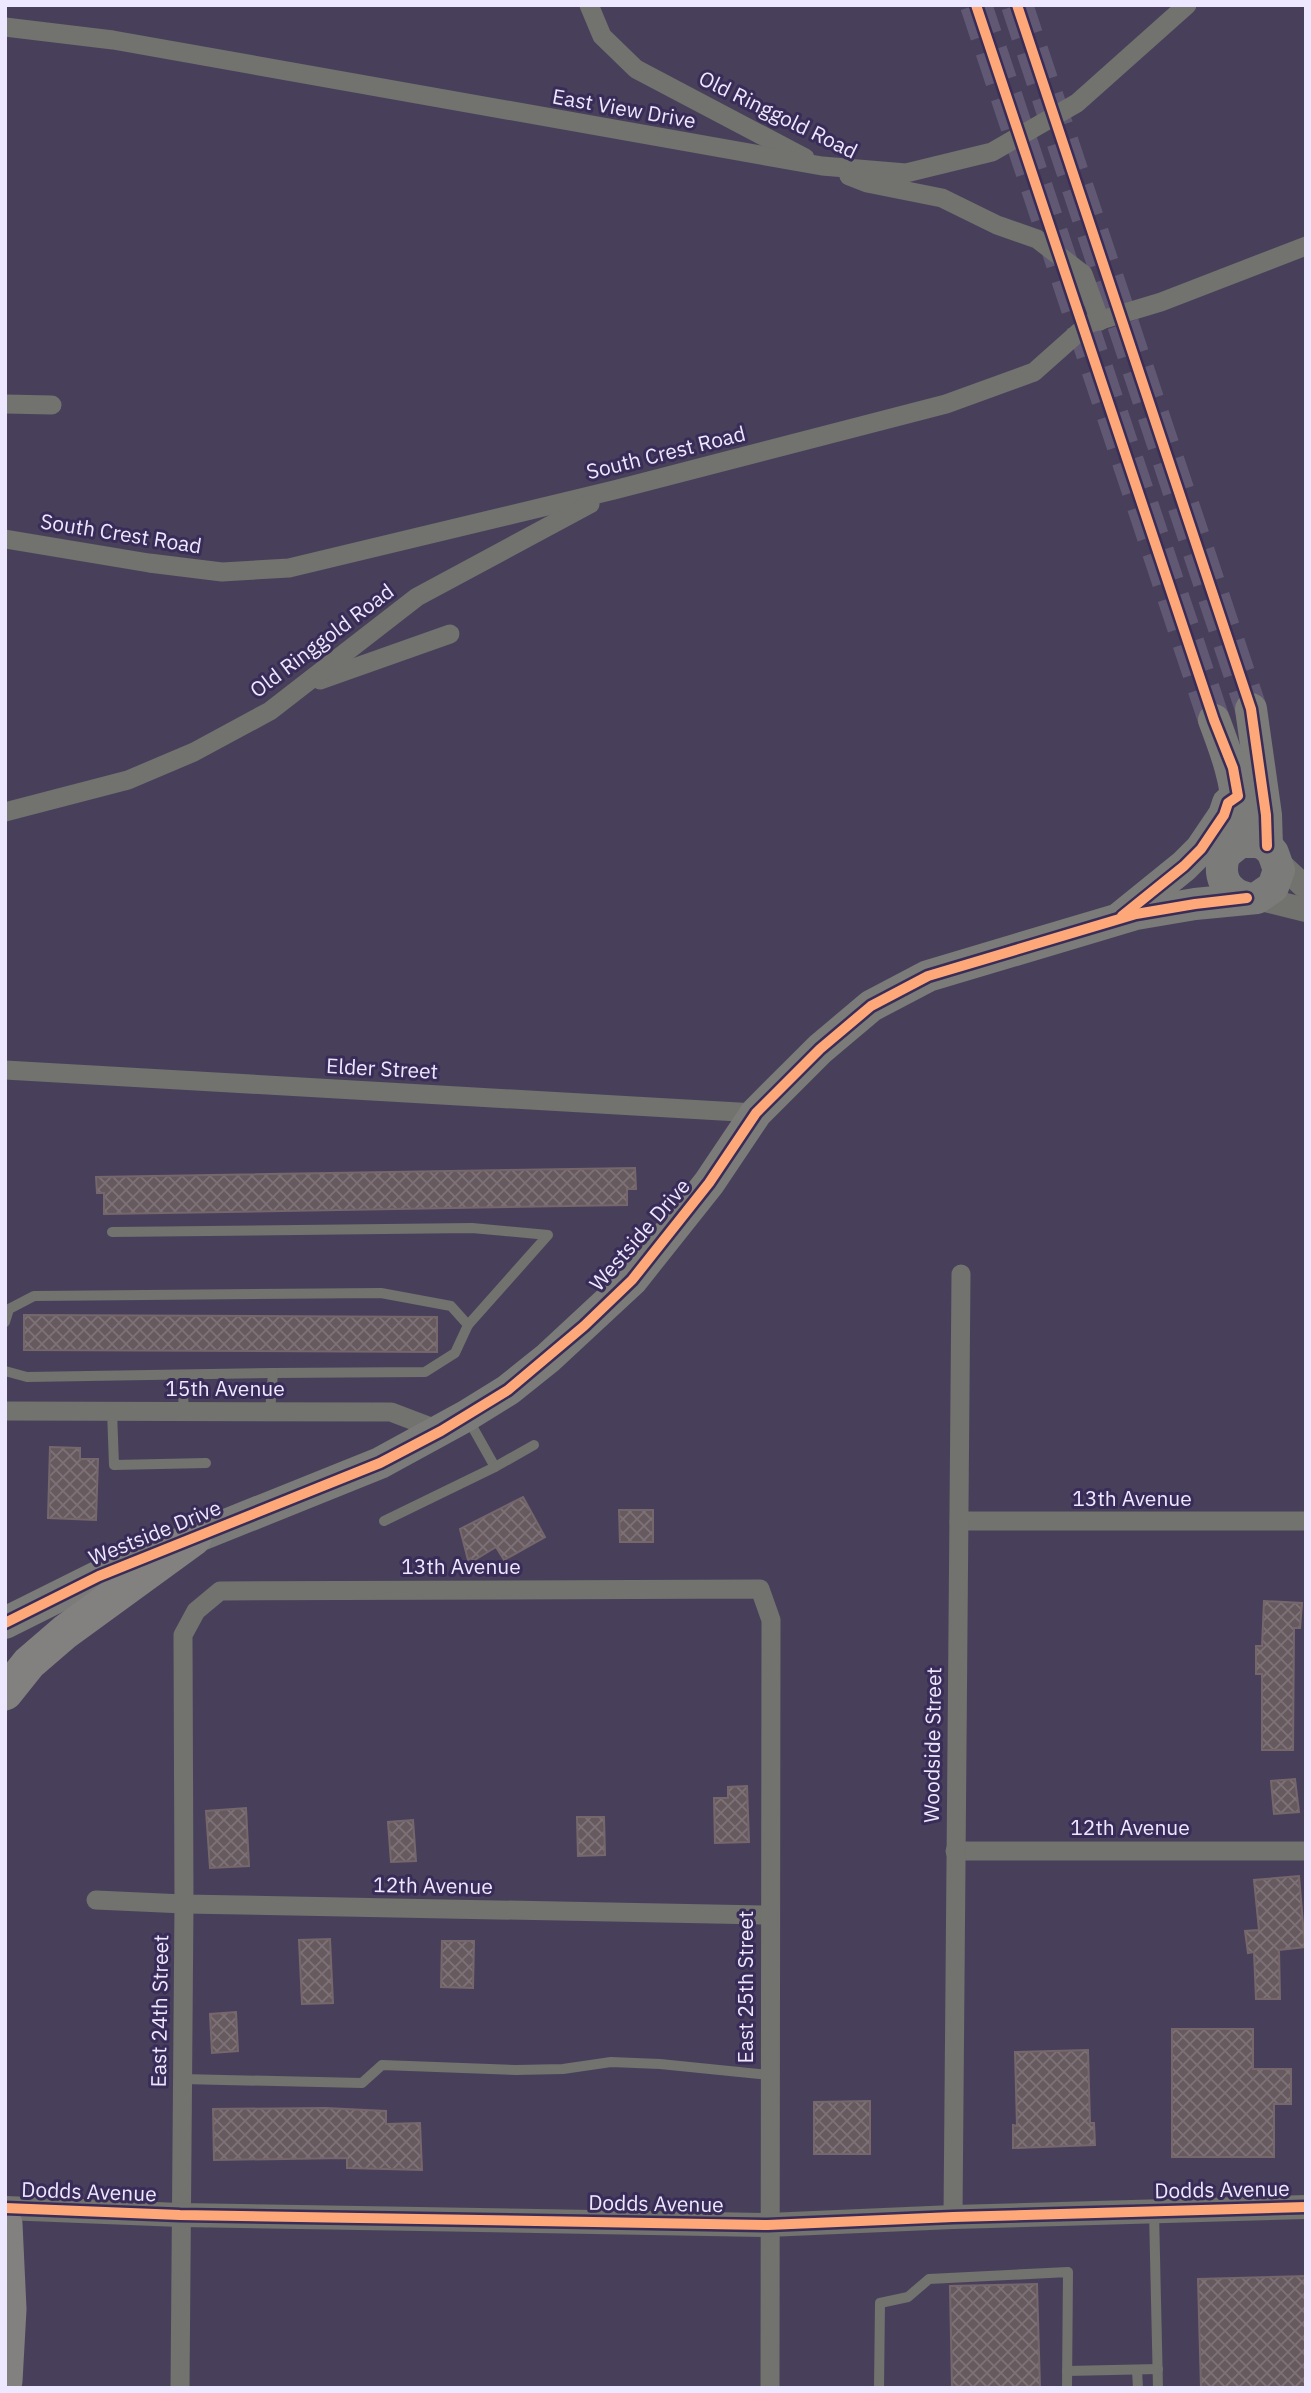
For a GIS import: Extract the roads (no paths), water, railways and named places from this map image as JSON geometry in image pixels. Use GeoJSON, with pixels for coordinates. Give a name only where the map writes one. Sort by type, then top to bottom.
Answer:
{"type":"FeatureCollection","features":[{"type":"Feature","properties":{"kind":"highway"},"geometry":{"type":"LineString","coordinates":[[5,1693],[29,1663],[65,1632],[194,1538]]}},
{"type":"Feature","properties":{"kind":"highway"},"geometry":{"type":"LineString","coordinates":[[5,2224],[9,2309],[5,2381]]}},
{"type":"Feature","properties":{"kind":"main road"},"geometry":{"type":"LineString","coordinates":[[1214,720],[1233,768],[1238,796],[1238,816],[1226,855],[1224,883],[1238,896],[1252,898],[1273,887],[1279,870],[1272,853],[1251,709]]}},
{"type":"Feature","properties":{"kind":"main road"},"geometry":{"type":"LineString","coordinates":[[1127,917],[1192,858],[1214,830],[1228,803],[1238,796]]}},
{"type":"Feature","properties":{"kind":"main road"},"geometry":{"type":"LineString","coordinates":[[1226,855],[1249,841],[1272,853]]}},
{"type":"Feature","properties":{"kind":"main road","name":"Westside Drive"},"geometry":{"type":"LineString","coordinates":[[1127,917],[1226,855]]}},
{"type":"Feature","properties":{"kind":"main road","name":"Westside Drive"},"geometry":{"type":"LineString","coordinates":[[5,1623],[99,1576],[380,1464],[454,1424],[508,1390],[548,1358],[632,1280],[709,1183],[756,1113],[820,1049],[870,1006],[928,976],[1127,917],[1195,904],[1252,898]]}},
{"type":"Feature","properties":{"kind":"street","name":"Old Ringgold Road"},"geometry":{"type":"LineString","coordinates":[[589,5],[602,36],[636,69],[822,166],[867,183],[942,198],[997,225],[1037,239],[1083,274],[1100,321]]}},
{"type":"Feature","properties":{"kind":"street","name":"East View Drive"},"geometry":{"type":"LineString","coordinates":[[5,27],[113,40],[822,166],[906,173],[992,152],[1077,103],[1140,50],[1187,5]]}},
{"type":"Feature","properties":{"kind":"street","name":"South Crest Road"},"geometry":{"type":"LineString","coordinates":[[5,539],[222,572],[289,568],[614,491],[946,404],[1034,372],[1088,324],[1161,302],[1306,246]]}},
{"type":"Feature","properties":{"kind":"street"},"geometry":{"type":"LineString","coordinates":[[5,404],[52,405]]}},
{"type":"Feature","properties":{"kind":"street","name":"Old Ringgold Road"},"geometry":{"type":"LineString","coordinates":[[5,812],[128,780],[194,752],[270,711],[417,597],[614,491]]}},
{"type":"Feature","properties":{"kind":"street"},"geometry":{"type":"LineString","coordinates":[[306,685],[450,634]]}},
{"type":"Feature","properties":{"kind":"street"},"geometry":{"type":"LineString","coordinates":[[1272,853],[1306,888]]}},
{"type":"Feature","properties":{"kind":"street"},"geometry":{"type":"LineString","coordinates":[[1252,898],[1306,910]]}},
{"type":"Feature","properties":{"kind":"street","name":"Elder Street"},"geometry":{"type":"LineString","coordinates":[[5,1070],[756,1113]]}},
{"type":"Feature","properties":{"kind":"street","name":"Woodside Street"},"geometry":{"type":"LineString","coordinates":[[953,2217],[961,1274]]}},
{"type":"Feature","properties":{"kind":"street","name":"15th Avenue"},"geometry":{"type":"LineString","coordinates":[[5,1411],[391,1412],[454,1424]]}},
{"type":"Feature","properties":{"kind":"street","name":"13th Avenue"},"geometry":{"type":"LineString","coordinates":[[959,1521],[1306,1521]]}},
{"type":"Feature","properties":{"kind":"street","name":"13th Avenue"},"geometry":{"type":"LineString","coordinates":[[183,1635],[196,1611],[220,1591],[760,1588]]}},
{"type":"Feature","properties":{"kind":"street","name":"East 25th Street"},"geometry":{"type":"LineString","coordinates":[[760,1588],[771,1620],[768,2225],[770,2388]]}},
{"type":"Feature","properties":{"kind":"street","name":"East 24th Street"},"geometry":{"type":"LineString","coordinates":[[180,2388],[183,1635]]}},
{"type":"Feature","properties":{"kind":"street","name":"12th Avenue"},"geometry":{"type":"LineString","coordinates":[[955,1851],[1306,1852]]}},
{"type":"Feature","properties":{"kind":"street","name":"12th Avenue"},"geometry":{"type":"LineString","coordinates":[[96,1900],[769,1915]]}},
{"type":"Feature","properties":{"kind":"street","name":"Dodds Avenue"},"geometry":{"type":"LineString","coordinates":[[5,2208],[180,2215],[768,2225],[1306,2207]]}},
{"type":"Feature","properties":{"kind":"lane"},"geometry":{"type":"LineString","coordinates":[[5,1371],[27,1377],[425,1372],[455,1353],[468,1325],[548,1235],[472,1228],[112,1232]]}},
{"type":"Feature","properties":{"kind":"lane"},"geometry":{"type":"LineString","coordinates":[[5,1322],[9,1309],[34,1296],[381,1293],[451,1306],[468,1325]]}},
{"type":"Feature","properties":{"kind":"lane"},"geometry":{"type":"LineString","coordinates":[[270,1412],[273,1373]]}},
{"type":"Feature","properties":{"kind":"lane"},"geometry":{"type":"LineString","coordinates":[[182,1376],[184,1412]]}},
{"type":"Feature","properties":{"kind":"lane"},"geometry":{"type":"LineString","coordinates":[[112,1411],[114,1465],[206,1463]]}},
{"type":"Feature","properties":{"kind":"lane"},"geometry":{"type":"LineString","coordinates":[[454,1424],[495,1467]]}},
{"type":"Feature","properties":{"kind":"lane"},"geometry":{"type":"LineString","coordinates":[[384,1521],[534,1445]]}},
{"type":"Feature","properties":{"kind":"lane"},"geometry":{"type":"LineString","coordinates":[[182,2080],[362,2083],[382,2064],[516,2070],[563,2069],[611,2062],[769,2075]]}},
{"type":"Feature","properties":{"kind":"lane"},"geometry":{"type":"LineString","coordinates":[[1154,2211],[1158,2388]]}},
{"type":"Feature","properties":{"kind":"lane"},"geometry":{"type":"LineString","coordinates":[[879,2388],[880,2304],[908,2297],[929,2279],[1068,2272],[1067,2388]]}},
{"type":"Feature","properties":{"kind":"lane"},"geometry":{"type":"LineString","coordinates":[[1067,2371],[1158,2369]]}},
{"type":"Feature","properties":{"kind":"lane"},"geometry":{"type":"LineString","coordinates":[[1137,2370],[1138,2388]]}},
{"type":"Feature","properties":{"kind":"tunnel"},"geometry":{"type":"LineString","coordinates":[[976,5],[1214,720]]}},
{"type":"Feature","properties":{"kind":"tunnel"},"geometry":{"type":"LineString","coordinates":[[1017,5],[1251,709]]}}]}
